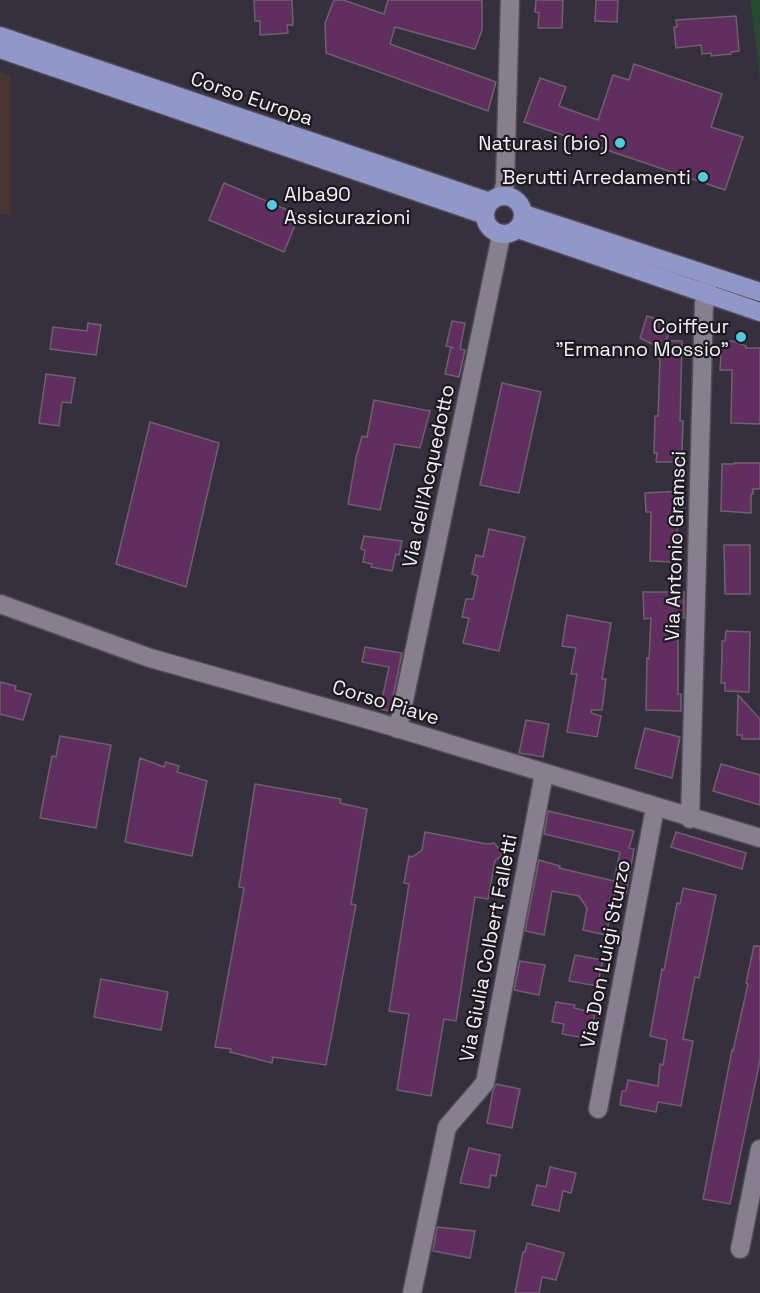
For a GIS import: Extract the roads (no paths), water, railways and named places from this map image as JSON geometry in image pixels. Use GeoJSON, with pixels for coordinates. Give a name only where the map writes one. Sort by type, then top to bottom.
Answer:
{"type":"FeatureCollection","features":[{"type":"Feature","properties":{"kind":"main road","name":"Corso Europa"},"geometry":{"type":"LineString","coordinates":[[0,36],[492,204]]}},
{"type":"Feature","properties":{"kind":"main road","name":"Corso Europa"},"geometry":{"type":"LineString","coordinates":[[0,50],[492,204]]}},
{"type":"Feature","properties":{"kind":"main road"},"geometry":{"type":"LineString","coordinates":[[513,197],[520,204],[521,221],[512,233],[498,233],[489,226],[492,204],[513,197]]}},
{"type":"Feature","properties":{"kind":"main road"},"geometry":{"type":"LineString","coordinates":[[521,221],[710,275],[760,292]]}},
{"type":"Feature","properties":{"kind":"main road"},"geometry":{"type":"LineString","coordinates":[[521,221],[705,294],[760,312]]}},
{"type":"Feature","properties":{"kind":"street"},"geometry":{"type":"LineString","coordinates":[[492,204],[505,184],[510,0]]}},
{"type":"Feature","properties":{"kind":"street","name":"Via dell'Acquedotto"},"geometry":{"type":"LineString","coordinates":[[398,729],[500,241],[498,233]]}},
{"type":"Feature","properties":{"kind":"street","name":"Via Antonio Gramsci"},"geometry":{"type":"LineString","coordinates":[[690,819],[705,294],[710,275]]}},
{"type":"Feature","properties":{"kind":"street","name":"Corso Piave"},"geometry":{"type":"LineString","coordinates":[[0,604],[150,658],[398,729],[690,819],[760,838]]}},
{"type":"Feature","properties":{"kind":"street","name":"Via Giulia Colbert Falletti"},"geometry":{"type":"LineString","coordinates":[[412,1293],[447,1127],[485,1083],[544,774]]}},
{"type":"Feature","properties":{"kind":"street","name":"Via Don Luigi Sturzo"},"geometry":{"type":"LineString","coordinates":[[598,1109],[655,808]]}},
{"type":"Feature","properties":{"kind":"street"},"geometry":{"type":"LineString","coordinates":[[740,1249],[760,1149]]}},
{"type":"Feature","properties":{"kind":"place","name":"Naturasi (bio)"},"geometry":{"type":"Point","coordinates":[620,143]}},
{"type":"Feature","properties":{"kind":"place","name":"Berutti Arredamenti"},"geometry":{"type":"Point","coordinates":[703,177]}},
{"type":"Feature","properties":{"kind":"place","name":"Alba90 Assicurazioni"},"geometry":{"type":"Point","coordinates":[272,205]}},
{"type":"Feature","properties":{"kind":"place","name":"Coiffeur \"Ermanno Mossio\""},"geometry":{"type":"Point","coordinates":[741,337]}}]}
